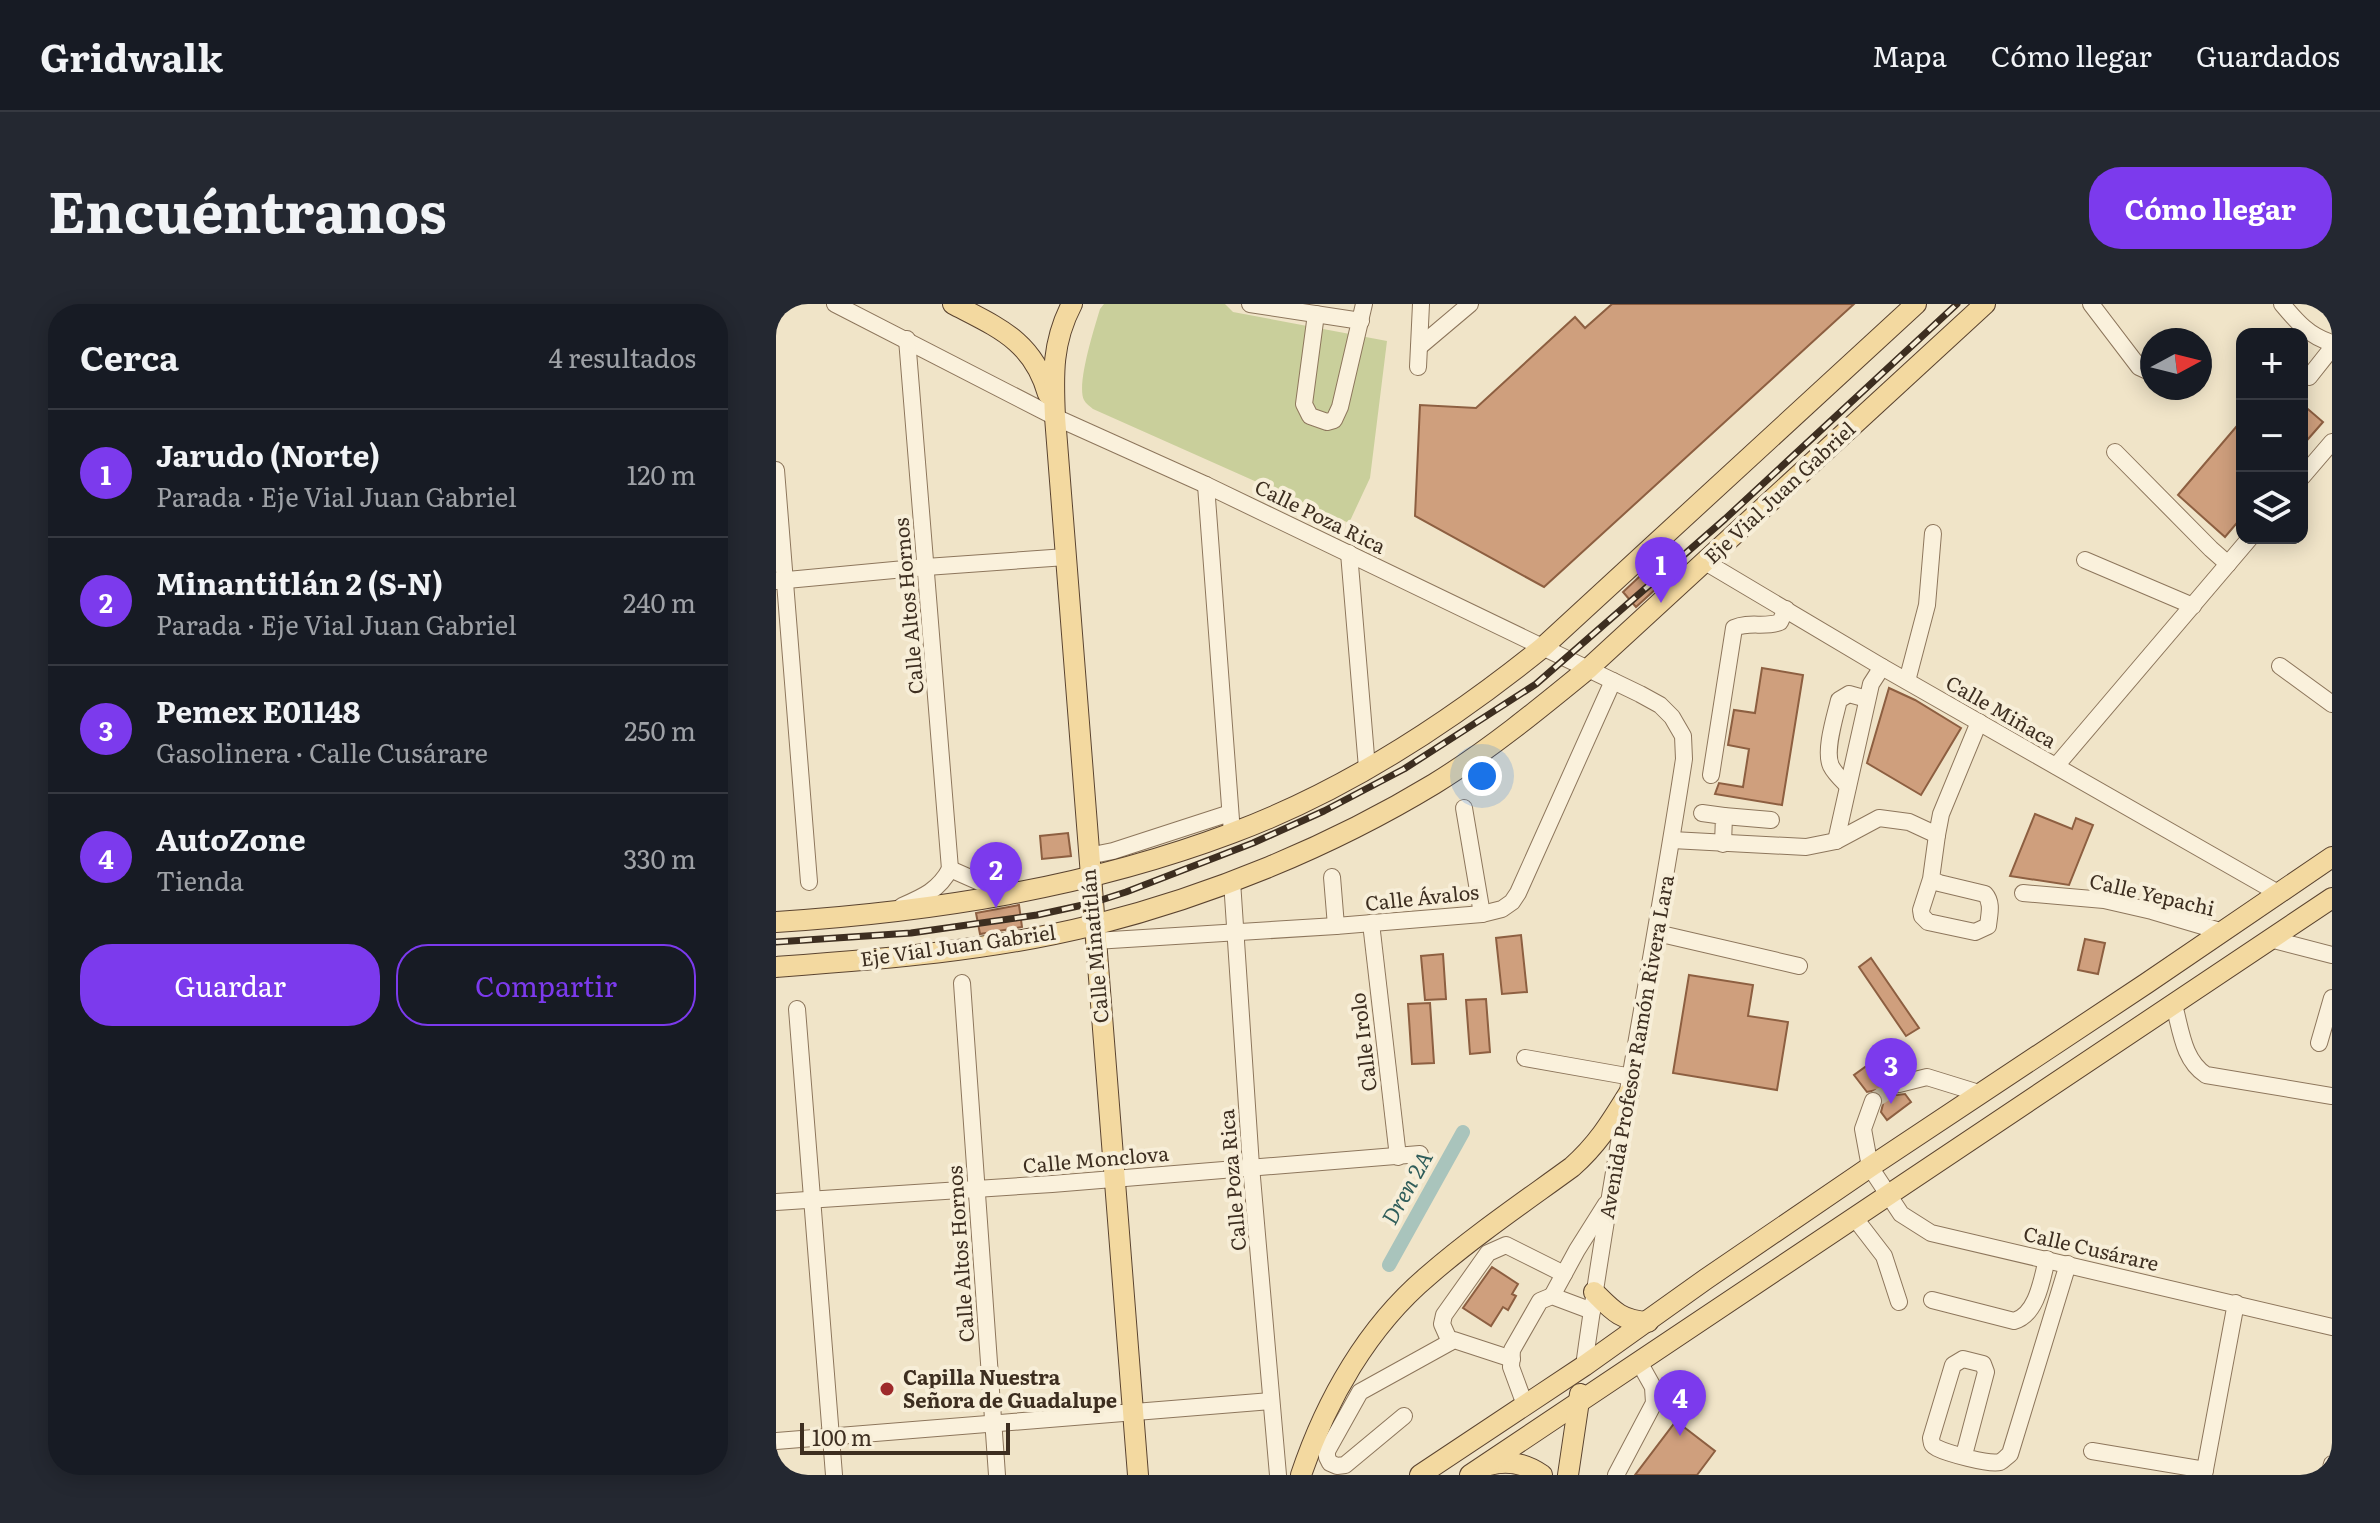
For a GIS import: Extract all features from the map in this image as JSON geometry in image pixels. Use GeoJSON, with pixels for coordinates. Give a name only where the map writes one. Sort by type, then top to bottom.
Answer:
{"type":"FeatureCollection","features":[{"type":"Feature","properties":{"kind":"main road"},"geometry":{"type":"LineString","coordinates":[[953,304],[1002,330],[1035,360],[1043,375],[1055,417]]}},
{"type":"Feature","properties":{"kind":"main road"},"geometry":{"type":"LineString","coordinates":[[1055,417],[1053,375],[1056,341],[1072,304]]}},
{"type":"Feature","properties":{"kind":"main road"},"geometry":{"type":"LineString","coordinates":[[776,922],[882,914],[1090,878],[1231,823],[1306,800],[1367,768],[1456,713],[1542,648],[1916,304]]}},
{"type":"Feature","properties":{"kind":"main road","name":"Eje Vial Juan Gabriel"},"geometry":{"type":"LineString","coordinates":[[776,967],[911,955],[1094,933],[1232,881],[1319,844],[1390,809],[1436,782],[1526,719],[1589,668],[1707,563],[1985,304]]}},
{"type":"Feature","properties":{"kind":"main road","name":"Calle Minatitlán"},"geometry":{"type":"LineString","coordinates":[[1055,417],[1138,1475]]}},
{"type":"Feature","properties":{"kind":"main road"},"geometry":{"type":"LineString","coordinates":[[1420,1475],[1584,1366],[1870,1167],[2332,857]]}},
{"type":"Feature","properties":{"kind":"main road"},"geometry":{"type":"LineString","coordinates":[[1476,1471],[2332,898]]}},
{"type":"Feature","properties":{"kind":"main road"},"geometry":{"type":"LineString","coordinates":[[1301,1475],[1337,1392],[1359,1354],[1388,1316],[1428,1276],[1590,1151],[1606,1131],[1630,1085]]}},
{"type":"Feature","properties":{"kind":"main road"},"geometry":{"type":"LineString","coordinates":[[1593,1301],[1632,1321],[1648,1322]]}},
{"type":"Feature","properties":{"kind":"main road","name":"Avenida Profesor Ramón Rivera Lara"},"geometry":{"type":"LineString","coordinates":[[1568,1475],[1584,1366]]}},
{"type":"Feature","properties":{"kind":"main road"},"geometry":{"type":"LineString","coordinates":[[1476,1471],[1500,1462],[1517,1463],[1533,1468],[1542,1475]]}},
{"type":"Feature","properties":{"kind":"street","name":"Calle Poza Rica"},"geometry":{"type":"LineString","coordinates":[[835,304],[1055,417],[1206,485],[1589,668]]}},
{"type":"Feature","properties":{"kind":"street"},"geometry":{"type":"LineString","coordinates":[[1250,304],[1316,314],[1362,312],[1340,407],[1334,420],[1327,422],[1310,416],[1304,404],[1316,314]]}},
{"type":"Feature","properties":{"kind":"street"},"geometry":{"type":"LineString","coordinates":[[1418,367],[1421,304]]}},
{"type":"Feature","properties":{"kind":"street"},"geometry":{"type":"LineString","coordinates":[[1419,347],[1470,304]]}},
{"type":"Feature","properties":{"kind":"street"},"geometry":{"type":"LineString","coordinates":[[2091,304],[2140,367]]}},
{"type":"Feature","properties":{"kind":"street"},"geometry":{"type":"LineString","coordinates":[[2282,304],[2303,328],[2332,346],[2309,377]]}},
{"type":"Feature","properties":{"kind":"street","name":"Calle Altos Hornos"},"geometry":{"type":"LineString","coordinates":[[907,339],[950,869]]}},
{"type":"Feature","properties":{"kind":"street"},"geometry":{"type":"LineString","coordinates":[[2306,472],[2332,442]]}},
{"type":"Feature","properties":{"kind":"street"},"geometry":{"type":"LineString","coordinates":[[2115,452],[2228,564]]}},
{"type":"Feature","properties":{"kind":"street"},"geometry":{"type":"LineString","coordinates":[[776,470],[780,581],[809,882]]}},
{"type":"Feature","properties":{"kind":"street"},"geometry":{"type":"LineString","coordinates":[[1088,856],[1231,823],[1206,485]]}},
{"type":"Feature","properties":{"kind":"street"},"geometry":{"type":"LineString","coordinates":[[1907,681],[1927,605],[1933,533]]}},
{"type":"Feature","properties":{"kind":"street"},"geometry":{"type":"LineString","coordinates":[[2056,766],[2245,544]]}},
{"type":"Feature","properties":{"kind":"street"},"geometry":{"type":"LineString","coordinates":[[1349,553],[1367,768]]}},
{"type":"Feature","properties":{"kind":"street"},"geometry":{"type":"LineString","coordinates":[[780,581],[1066,557]]}},
{"type":"Feature","properties":{"kind":"street"},"geometry":{"type":"LineString","coordinates":[[2085,560],[2193,606]]}},
{"type":"Feature","properties":{"kind":"street","name":"Calle Miñaca"},"geometry":{"type":"LineString","coordinates":[[1707,563],[1882,667],[2278,893]]}},
{"type":"Feature","properties":{"kind":"street"},"geometry":{"type":"LineString","coordinates":[[1711,775],[1734,628],[1751,624],[1771,626],[1780,622],[1786,609]]}},
{"type":"Feature","properties":{"kind":"street"},"geometry":{"type":"LineString","coordinates":[[2280,666],[2332,704]]}},
{"type":"Feature","properties":{"kind":"street"},"geometry":{"type":"LineString","coordinates":[[1836,841],[1867,699],[1871,684],[1882,667]]}},
{"type":"Feature","properties":{"kind":"street","name":"Avenida Profesor Ramón Rivera Lara"},"geometry":{"type":"LineString","coordinates":[[1584,1366],[1684,759],[1683,736],[1672,717],[1660,705],[1589,668]]}},
{"type":"Feature","properties":{"kind":"street","name":"Calle Ávalos"},"geometry":{"type":"LineString","coordinates":[[1094,933],[1235,932],[1482,914],[1502,909],[1518,893],[1613,681]]}},
{"type":"Feature","properties":{"kind":"street"},"geometry":{"type":"LineString","coordinates":[[1848,786],[1832,770],[1828,759],[1833,727],[1839,700],[1849,694],[1867,699]]}},
{"type":"Feature","properties":{"kind":"street"},"geometry":{"type":"LineString","coordinates":[[1931,879],[1941,814],[1979,722]]}},
{"type":"Feature","properties":{"kind":"street"},"geometry":{"type":"LineString","coordinates":[[1464,808],[1482,914]]}},
{"type":"Feature","properties":{"kind":"street"},"geometry":{"type":"LineString","coordinates":[[1702,813],[1771,820]]}},
{"type":"Feature","properties":{"kind":"street"},"geometry":{"type":"LineString","coordinates":[[1723,844],[1724,816]]}},
{"type":"Feature","properties":{"kind":"street"},"geometry":{"type":"LineString","coordinates":[[1672,840],[1806,847],[1836,841],[1879,818],[1909,822],[1937,835]]}},
{"type":"Feature","properties":{"kind":"street"},"geometry":{"type":"LineString","coordinates":[[882,914],[935,890],[950,869],[984,884],[1028,891]]}},
{"type":"Feature","properties":{"kind":"street"},"geometry":{"type":"LineString","coordinates":[[1332,877],[1336,926]]}},
{"type":"Feature","properties":{"kind":"street","name":"Calle Poza Rica"},"geometry":{"type":"LineString","coordinates":[[1232,881],[1251,1166],[1278,1475]]}},
{"type":"Feature","properties":{"kind":"street","name":"Calle Yepachi"},"geometry":{"type":"LineString","coordinates":[[2023,893],[2104,900],[2223,932]]}},
{"type":"Feature","properties":{"kind":"street","name":"Calle Irolo"},"geometry":{"type":"LineString","coordinates":[[1371,923],[1398,1157]]}},
{"type":"Feature","properties":{"kind":"street"},"geometry":{"type":"LineString","coordinates":[[1657,933],[1799,966]]}},
{"type":"Feature","properties":{"kind":"street"},"geometry":{"type":"LineString","coordinates":[[2270,939],[2332,955]]}},
{"type":"Feature","properties":{"kind":"street","name":"Calle Altos Hornos"},"geometry":{"type":"LineString","coordinates":[[962,983],[997,1475]]}},
{"type":"Feature","properties":{"kind":"street"},"geometry":{"type":"LineString","coordinates":[[2319,1043],[2332,998]]}},
{"type":"Feature","properties":{"kind":"street"},"geometry":{"type":"LineString","coordinates":[[2174,1005],[2187,1055],[2192,1064],[2206,1075],[2332,1096]]}},
{"type":"Feature","properties":{"kind":"street"},"geometry":{"type":"LineString","coordinates":[[797,1009],[834,1475]]}},
{"type":"Feature","properties":{"kind":"street"},"geometry":{"type":"LineString","coordinates":[[1525,1058],[1630,1085]]}},
{"type":"Feature","properties":{"kind":"street"},"geometry":{"type":"LineString","coordinates":[[1899,1084],[1927,1077],[1982,1094]]}},
{"type":"Feature","properties":{"kind":"street"},"geometry":{"type":"LineString","coordinates":[[1870,1167],[1863,1129],[1873,1101]]}},
{"type":"Feature","properties":{"kind":"street","name":"Calle Monclova"},"geometry":{"type":"LineString","coordinates":[[776,1202],[1420,1154]]}},
{"type":"Feature","properties":{"kind":"street","name":"Calle Cusárare"},"geometry":{"type":"LineString","coordinates":[[1870,1167],[1901,1214],[1931,1233],[2332,1327]]}},
{"type":"Feature","properties":{"kind":"street"},"geometry":{"type":"LineString","coordinates":[[1552,1296],[1611,1196]]}},
{"type":"Feature","properties":{"kind":"street"},"geometry":{"type":"LineString","coordinates":[[1854,1217],[1884,1256],[1899,1302]]}},
{"type":"Feature","properties":{"kind":"street"},"geometry":{"type":"LineString","coordinates":[[1450,1342],[1442,1324],[1444,1315],[1488,1253],[1506,1245],[1564,1274]]}},
{"type":"Feature","properties":{"kind":"street"},"geometry":{"type":"LineString","coordinates":[[1932,1300],[2014,1321],[2024,1317],[2038,1294],[2047,1259]]}},
{"type":"Feature","properties":{"kind":"street"},"geometry":{"type":"LineString","coordinates":[[1964,1455],[1986,1372],[1983,1364],[1963,1359],[1953,1365],[1931,1438],[1934,1447],[1990,1462],[2002,1461],[2010,1454],[2068,1264]]}},
{"type":"Feature","properties":{"kind":"street"},"geometry":{"type":"LineString","coordinates":[[2038,1294],[2058,1300]]}},
{"type":"Feature","properties":{"kind":"street"},"geometry":{"type":"LineString","coordinates":[[1525,1405],[1511,1367],[1512,1350],[1540,1301],[1552,1296],[1593,1301]]}},
{"type":"Feature","properties":{"kind":"street"},"geometry":{"type":"LineString","coordinates":[[2092,1451],[2205,1473],[2236,1303]]}},
{"type":"Feature","properties":{"kind":"street"},"geometry":{"type":"LineString","coordinates":[[1404,1416],[1345,1465],[1330,1463],[1327,1451],[1360,1392],[1457,1340],[1512,1359]]}},
{"type":"Feature","properties":{"kind":"street"},"geometry":{"type":"LineString","coordinates":[[1616,1475],[1654,1403],[1653,1387],[1639,1362]]}},
{"type":"Feature","properties":{"kind":"street"},"geometry":{"type":"LineString","coordinates":[[776,1441],[1271,1401]]}},
{"type":"Feature","properties":{"kind":"street"},"geometry":{"type":"LineString","coordinates":[[2329,1475],[2332,1464]]}},
{"type":"Feature","properties":{"kind":"green space"},"geometry":{"type":"Polygon","coordinates":[[[1104,304],[1225,304],[1233,312],[1387,341],[1370,478],[1349,523],[1087,404],[1082,392],[1084,369],[1104,304]]]}},
{"type":"Feature","properties":{"kind":"building"},"geometry":{"type":"Polygon","coordinates":[[[1612,304],[1854,304],[1544,587],[1415,516],[1420,405],[1476,408],[1575,317],[1585,328],[1612,304]]]}},
{"type":"Feature","properties":{"kind":"building"},"geometry":{"type":"Polygon","coordinates":[[[2308,409],[2323,422],[2308,439],[2308,409]]]}},
{"type":"Feature","properties":{"kind":"building"},"geometry":{"type":"Polygon","coordinates":[[[2236,427],[2236,524],[2225,537],[2178,495],[2236,427]]]}},
{"type":"Feature","properties":{"kind":"building"},"geometry":{"type":"Polygon","coordinates":[[[1656,561],[1669,577],[1636,607],[1623,592],[1656,561]]]}},
{"type":"Feature","properties":{"kind":"building"},"geometry":{"type":"Polygon","coordinates":[[[1762,668],[1803,675],[1782,805],[1715,794],[1719,783],[1743,787],[1749,749],[1728,745],[1734,710],[1755,713],[1762,668]]]}},
{"type":"Feature","properties":{"kind":"building"},"geometry":{"type":"Polygon","coordinates":[[[1889,688],[1961,728],[1921,795],[1867,763],[1889,688]]]}},
{"type":"Feature","properties":{"kind":"building"},"geometry":{"type":"Polygon","coordinates":[[[2035,814],[2072,829],[2076,818],[2093,825],[2069,885],[2010,876],[2035,814]]]}},
{"type":"Feature","properties":{"kind":"building"},"geometry":{"type":"Polygon","coordinates":[[[1068,833],[1071,856],[1042,859],[1040,836],[1068,833]]]}},
{"type":"Feature","properties":{"kind":"building"},"geometry":{"type":"Polygon","coordinates":[[[1019,905],[1022,927],[980,934],[976,913],[1019,905]]]}},
{"type":"Feature","properties":{"kind":"building"},"geometry":{"type":"Polygon","coordinates":[[[1521,935],[1527,992],[1502,994],[1496,938],[1521,935]]]}},
{"type":"Feature","properties":{"kind":"building"},"geometry":{"type":"Polygon","coordinates":[[[2085,939],[2105,943],[2098,974],[2078,970],[2085,939]]]}},
{"type":"Feature","properties":{"kind":"building"},"geometry":{"type":"Polygon","coordinates":[[[1443,954],[1446,999],[1425,1000],[1421,956],[1443,954]]]}},
{"type":"Feature","properties":{"kind":"building"},"geometry":{"type":"Polygon","coordinates":[[[1871,958],[1919,1028],[1906,1036],[1859,967],[1871,958]]]}},
{"type":"Feature","properties":{"kind":"building"},"geometry":{"type":"Polygon","coordinates":[[[1689,975],[1753,985],[1748,1016],[1788,1022],[1777,1090],[1673,1073],[1689,975]]]}},
{"type":"Feature","properties":{"kind":"building"},"geometry":{"type":"Polygon","coordinates":[[[1486,999],[1490,1052],[1470,1054],[1466,1000],[1486,999]]]}},
{"type":"Feature","properties":{"kind":"building"},"geometry":{"type":"Polygon","coordinates":[[[1430,1003],[1434,1063],[1412,1064],[1408,1004],[1430,1003]]]}},
{"type":"Feature","properties":{"kind":"building"},"geometry":{"type":"Polygon","coordinates":[[[1879,1057],[1892,1076],[1888,1082],[1891,1091],[1897,1095],[1905,1094],[1911,1102],[1887,1120],[1881,1112],[1882,1095],[1876,1090],[1867,1092],[1854,1075],[1879,1057]]]}},
{"type":"Feature","properties":{"kind":"building"},"geometry":{"type":"Polygon","coordinates":[[[1492,1267],[1518,1284],[1512,1294],[1516,1296],[1508,1310],[1503,1307],[1491,1326],[1463,1308],[1492,1267]]]}},
{"type":"Feature","properties":{"kind":"building"},"geometry":{"type":"Polygon","coordinates":[[[1676,1421],[1715,1451],[1697,1475],[1635,1475],[1676,1421]]]}},
{"type":"Feature","properties":{"kind":"waterway","name":"Dren 2A"},"geometry":{"type":"LineString","coordinates":[[1389,1265],[1463,1132]]}},
{"type":"Feature","properties":{"kind":"tunnel"},"geometry":{"type":"LineString","coordinates":[[1873,1101],[1899,1084]]}},
{"type":"Feature","properties":{"kind":"railway"},"geometry":{"type":"LineString","coordinates":[[776,942],[911,933],[1037,915],[1092,903],[1253,843],[1324,811],[1404,769],[1536,684],[1725,519],[1957,304]]}},
{"type":"Feature","properties":{"kind":"place","name":"Jarudo (Norte)"},"geometry":{"type":"Point","coordinates":[1661,603]}},
{"type":"Feature","properties":{"kind":"place","name":"Minantitlán 2 (S-N)"},"geometry":{"type":"Point","coordinates":[996,908]}},
{"type":"Feature","properties":{"kind":"place","name":"Pemex E01148"},"geometry":{"type":"Point","coordinates":[1891,1104]}},
{"type":"Feature","properties":{"kind":"place","name":"Capilla Nuestra Señora de Guadalupe"},"geometry":{"type":"Point","coordinates":[887,1389]}},
{"type":"Feature","properties":{"kind":"place","name":"AutoZone"},"geometry":{"type":"Point","coordinates":[1680,1436]}}]}
